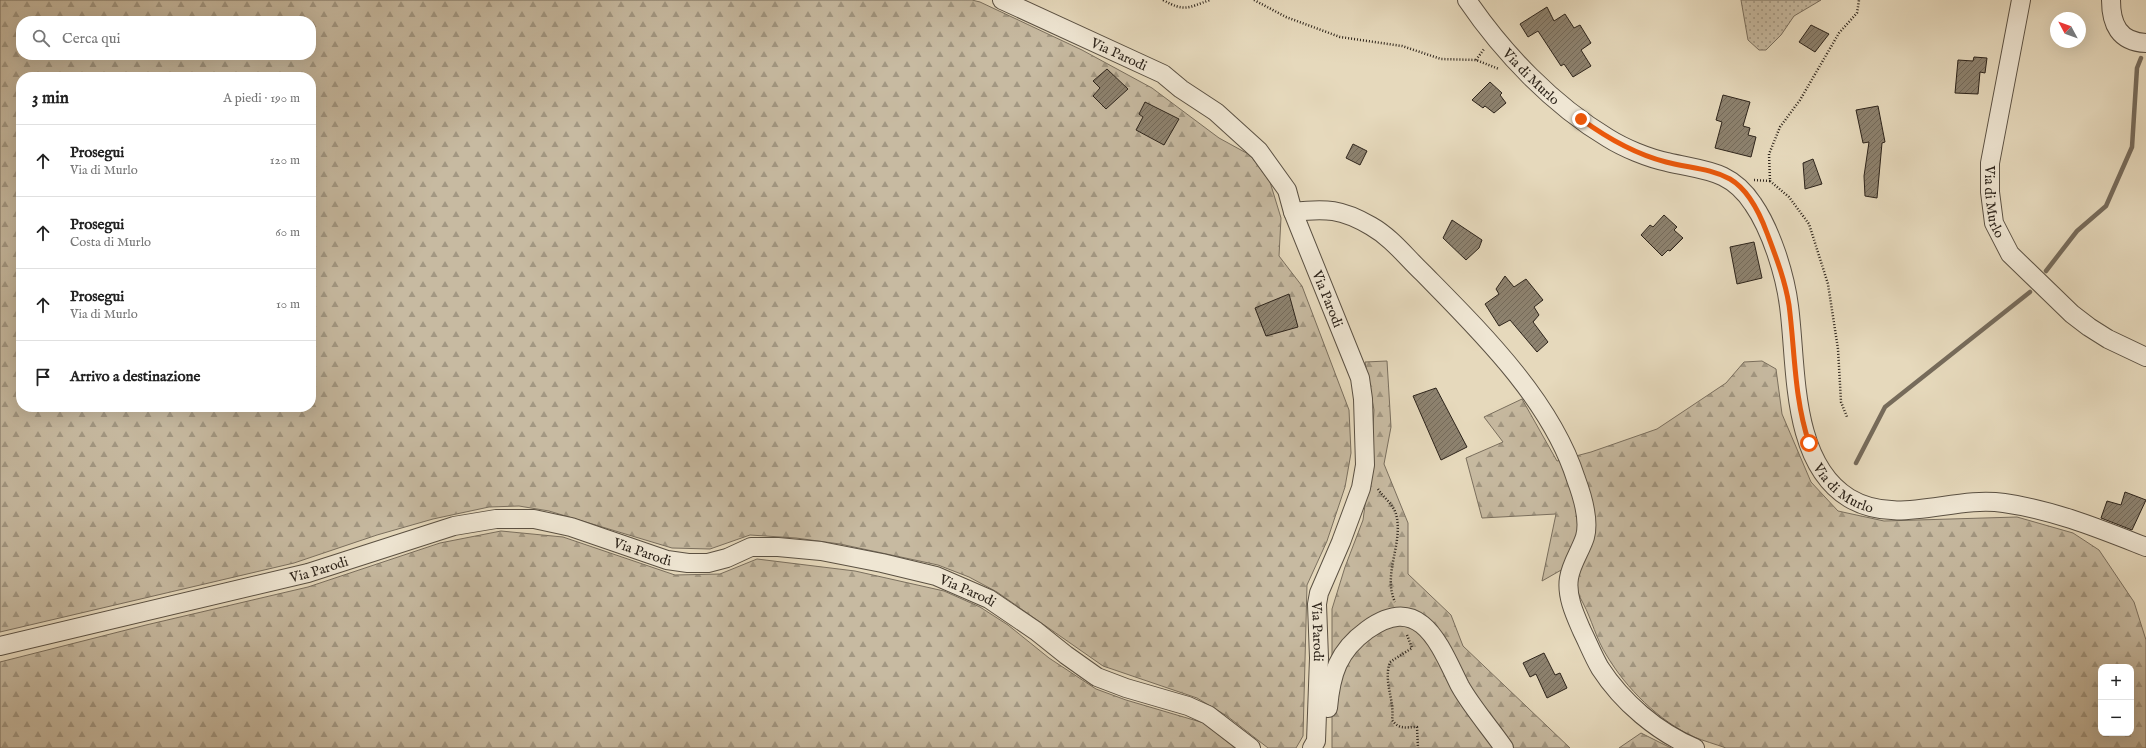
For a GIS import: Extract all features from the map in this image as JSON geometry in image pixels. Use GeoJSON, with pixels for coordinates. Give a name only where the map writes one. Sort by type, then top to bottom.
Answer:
{"type":"FeatureCollection","features":[{"type":"Feature","properties":{"kind":"street","name":"Via Parodi"},"geometry":{"type":"LineString","coordinates":[[1002,0],[1163,74],[1181,89],[1216,112],[1259,151],[1287,190],[1293,212],[1360,378],[1364,414],[1365,465],[1361,488],[1342,542],[1319,593],[1317,604],[1319,658],[1314,744]]}},
{"type":"Feature","properties":{"kind":"street","name":"Via di Murlo"},"geometry":{"type":"LineString","coordinates":[[1467,0],[1494,37],[1533,80],[1609,139],[1655,159],[1711,171],[1730,179],[1737,184],[1753,204],[1762,220],[1778,262],[1789,305],[1803,424],[1819,466],[1841,493],[1860,504],[1872,507],[1906,510],[1934,508],[1971,502],[2003,502],[2066,517],[2146,547]]}},
{"type":"Feature","properties":{"kind":"street","name":"Via di Murlo"},"geometry":{"type":"LineString","coordinates":[[2021,0],[1990,163],[1990,192],[1994,223],[2010,254],[2072,314],[2089,328],[2146,357]]}},
{"type":"Feature","properties":{"kind":"street"},"geometry":{"type":"LineString","coordinates":[[2111,0],[2113,23],[2118,30],[2130,40],[2146,43]]}},
{"type":"Feature","properties":{"kind":"street"},"geometry":{"type":"LineString","coordinates":[[1293,212],[1322,208],[1345,214],[1371,226],[1390,239],[1459,310],[1534,395],[1553,425],[1569,457],[1585,513],[1585,535],[1569,578],[1569,594],[1574,613],[1600,668],[1627,701],[1656,727],[1695,748]]}},
{"type":"Feature","properties":{"kind":"street","name":"Via Parodi"},"geometry":{"type":"LineString","coordinates":[[0,646],[308,573],[454,526],[496,519],[534,519],[571,527],[674,561],[708,563],[727,558],[751,548],[778,547],[882,562],[936,576],[989,599],[1036,631],[1066,655],[1098,677],[1126,688],[1188,706],[1208,715],[1251,748]]}},
{"type":"Feature","properties":{"kind":"street"},"geometry":{"type":"LineString","coordinates":[[1314,744],[1325,732],[1330,683],[1336,667],[1345,651],[1358,637],[1372,626],[1386,618],[1394,616],[1414,620],[1425,627],[1444,651],[1460,686],[1504,748]]}},
{"type":"Feature","properties":{"kind":"path"},"geometry":{"type":"LineString","coordinates":[[1163,0],[1178,8],[1188,8],[1210,0]]}},
{"type":"Feature","properties":{"kind":"path"},"geometry":{"type":"LineString","coordinates":[[1254,0],[1286,17],[1340,38],[1402,46],[1441,59],[1476,60],[1502,70]]}},
{"type":"Feature","properties":{"kind":"path"},"geometry":{"type":"LineString","coordinates":[[1770,180],[1768,154],[1780,127],[1800,100],[1824,55],[1839,33],[1857,13],[1859,0]]}},
{"type":"Feature","properties":{"kind":"path"},"geometry":{"type":"LineString","coordinates":[[1730,179],[1770,180],[1789,197],[1809,224],[1828,284],[1838,349],[1841,402],[1847,417]]}},
{"type":"Feature","properties":{"kind":"green space"},"geometry":{"type":"Polygon","coordinates":[[[0,0],[972,0],[980,2],[1082,50],[1152,88],[1219,138],[1250,155],[1270,182],[1281,218],[1279,256],[1302,286],[1349,410],[1351,453],[1345,487],[1327,541],[1307,585],[1303,736],[1296,748],[1268,748],[1227,716],[1197,698],[1103,666],[997,592],[969,577],[938,565],[840,544],[796,538],[750,535],[710,549],[672,548],[549,511],[519,506],[489,507],[433,519],[377,535],[294,563],[0,632],[0,0]]]}},
{"type":"Feature","properties":{"kind":"green space"},"geometry":{"type":"Polygon","coordinates":[[[1741,0],[1821,0],[1794,16],[1781,35],[1766,50],[1759,50],[1748,40],[1741,0]]]}},
{"type":"Feature","properties":{"kind":"green space"},"geometry":{"type":"Polygon","coordinates":[[[1387,361],[1391,427],[1384,464],[1408,523],[1408,574],[1451,615],[1463,646],[1570,748],[1332,748],[1332,609],[1345,567],[1363,520],[1371,461],[1374,410],[1365,362],[1387,361]]]}},
{"type":"Feature","properties":{"kind":"green space"},"geometry":{"type":"Polygon","coordinates":[[[1762,361],[1776,369],[1782,414],[1811,482],[1838,511],[1884,521],[2017,517],[2073,533],[2099,550],[2134,602],[2146,640],[2146,748],[1726,748],[1694,737],[1668,722],[1656,713],[1624,680],[1607,656],[1583,603],[1563,569],[1542,581],[1556,514],[1482,518],[1466,458],[1503,442],[1484,417],[1522,399],[1557,461],[1591,452],[1657,429],[1726,383],[1744,362],[1762,361]]]}},
{"type":"Feature","properties":{"kind":"green space"},"geometry":{"type":"Polygon","coordinates":[[[501,531],[563,537],[675,575],[720,574],[757,559],[855,571],[944,591],[980,607],[1008,625],[1049,658],[1096,689],[1126,700],[1204,723],[1235,748],[0,748],[0,662],[146,625],[308,587],[440,543],[501,531]]]}},
{"type":"Feature","properties":{"kind":"green space"},"geometry":{"type":"Polygon","coordinates":[[[1641,733],[1671,748],[1619,748],[1641,733]]]}},
{"type":"Feature","properties":{"kind":"building"},"geometry":{"type":"Polygon","coordinates":[[[1547,7],[1554,21],[1565,14],[1574,28],[1580,25],[1591,43],[1581,50],[1591,66],[1573,77],[1564,64],[1561,66],[1538,31],[1528,37],[1520,24],[1547,7]]]}},
{"type":"Feature","properties":{"kind":"building"},"geometry":{"type":"Polygon","coordinates":[[[1811,25],[1829,34],[1815,52],[1799,42],[1811,25]]]}},
{"type":"Feature","properties":{"kind":"building"},"geometry":{"type":"Polygon","coordinates":[[[1974,57],[1987,58],[1985,73],[1980,72],[1978,94],[1955,93],[1958,60],[1973,61],[1974,57]]]}},
{"type":"Feature","properties":{"kind":"building"},"geometry":{"type":"Polygon","coordinates":[[[1107,69],[1128,89],[1106,109],[1093,96],[1100,88],[1093,81],[1107,69]]]}},
{"type":"Feature","properties":{"kind":"building"},"geometry":{"type":"Polygon","coordinates":[[[1490,82],[1502,93],[1500,95],[1506,103],[1494,113],[1485,106],[1483,108],[1472,100],[1490,82]]]}},
{"type":"Feature","properties":{"kind":"building"},"geometry":{"type":"Polygon","coordinates":[[[1723,95],[1750,102],[1743,126],[1750,128],[1748,135],[1756,137],[1751,157],[1715,148],[1722,122],[1716,120],[1723,95]]]}},
{"type":"Feature","properties":{"kind":"building"},"geometry":{"type":"Polygon","coordinates":[[[1145,102],[1179,119],[1164,145],[1136,130],[1143,117],[1139,114],[1145,102]]]}},
{"type":"Feature","properties":{"kind":"building"},"geometry":{"type":"Polygon","coordinates":[[[1878,106],[1885,142],[1882,143],[1877,198],[1865,196],[1864,176],[1869,142],[1863,143],[1856,110],[1878,106]]]}},
{"type":"Feature","properties":{"kind":"building"},"geometry":{"type":"Polygon","coordinates":[[[1353,144],[1367,151],[1360,165],[1346,158],[1353,144]]]}},
{"type":"Feature","properties":{"kind":"building"},"geometry":{"type":"Polygon","coordinates":[[[1813,159],[1822,184],[1805,189],[1803,163],[1813,159]]]}},
{"type":"Feature","properties":{"kind":"building"},"geometry":{"type":"Polygon","coordinates":[[[1664,215],[1677,227],[1674,230],[1683,238],[1670,251],[1668,250],[1662,256],[1641,235],[1650,225],[1653,227],[1664,215]]]}},
{"type":"Feature","properties":{"kind":"building"},"geometry":{"type":"Polygon","coordinates":[[[1452,220],[1482,240],[1479,248],[1466,260],[1443,238],[1452,220]]]}},
{"type":"Feature","properties":{"kind":"building"},"geometry":{"type":"Polygon","coordinates":[[[1754,242],[1762,278],[1737,284],[1730,247],[1754,242]]]}},
{"type":"Feature","properties":{"kind":"building"},"geometry":{"type":"Polygon","coordinates":[[[1505,276],[1514,287],[1526,279],[1543,300],[1534,307],[1539,315],[1533,322],[1548,342],[1537,352],[1510,320],[1499,326],[1485,304],[1499,294],[1496,289],[1505,276]]]}},
{"type":"Feature","properties":{"kind":"building"},"geometry":{"type":"Polygon","coordinates":[[[1289,294],[1298,327],[1266,336],[1255,308],[1289,294]]]}},
{"type":"Feature","properties":{"kind":"building"},"geometry":{"type":"Polygon","coordinates":[[[1436,388],[1467,447],[1441,460],[1413,396],[1436,388]]]}},
{"type":"Feature","properties":{"kind":"building"},"geometry":{"type":"Polygon","coordinates":[[[2125,492],[2146,500],[2132,530],[2101,518],[2107,501],[2121,505],[2125,492]]]}},
{"type":"Feature","properties":{"kind":"building"},"geometry":{"type":"Polygon","coordinates":[[[1544,653],[1555,675],[1560,673],[1567,688],[1547,698],[1536,674],[1530,677],[1523,663],[1544,653]]]}},
{"type":"Feature","properties":{"kind":"waterway"},"geometry":{"type":"LineString","coordinates":[[2046,271],[2077,231],[2106,206],[2132,147],[2137,68],[2141,58]]}},
{"type":"Feature","properties":{"kind":"waterway"},"geometry":{"type":"LineString","coordinates":[[1856,463],[1885,407],[2030,292]]}},
{"type":"Feature","properties":{"kind":"route"},"geometry":{"type":"LineString","coordinates":[[1581,119],[1609,139],[1655,159],[1668,163],[1692,166],[1717,173],[1730,179],[1743,190],[1753,204],[1762,220],[1785,283],[1789,305],[1799,403],[1803,424],[1809,443]]}}]}
